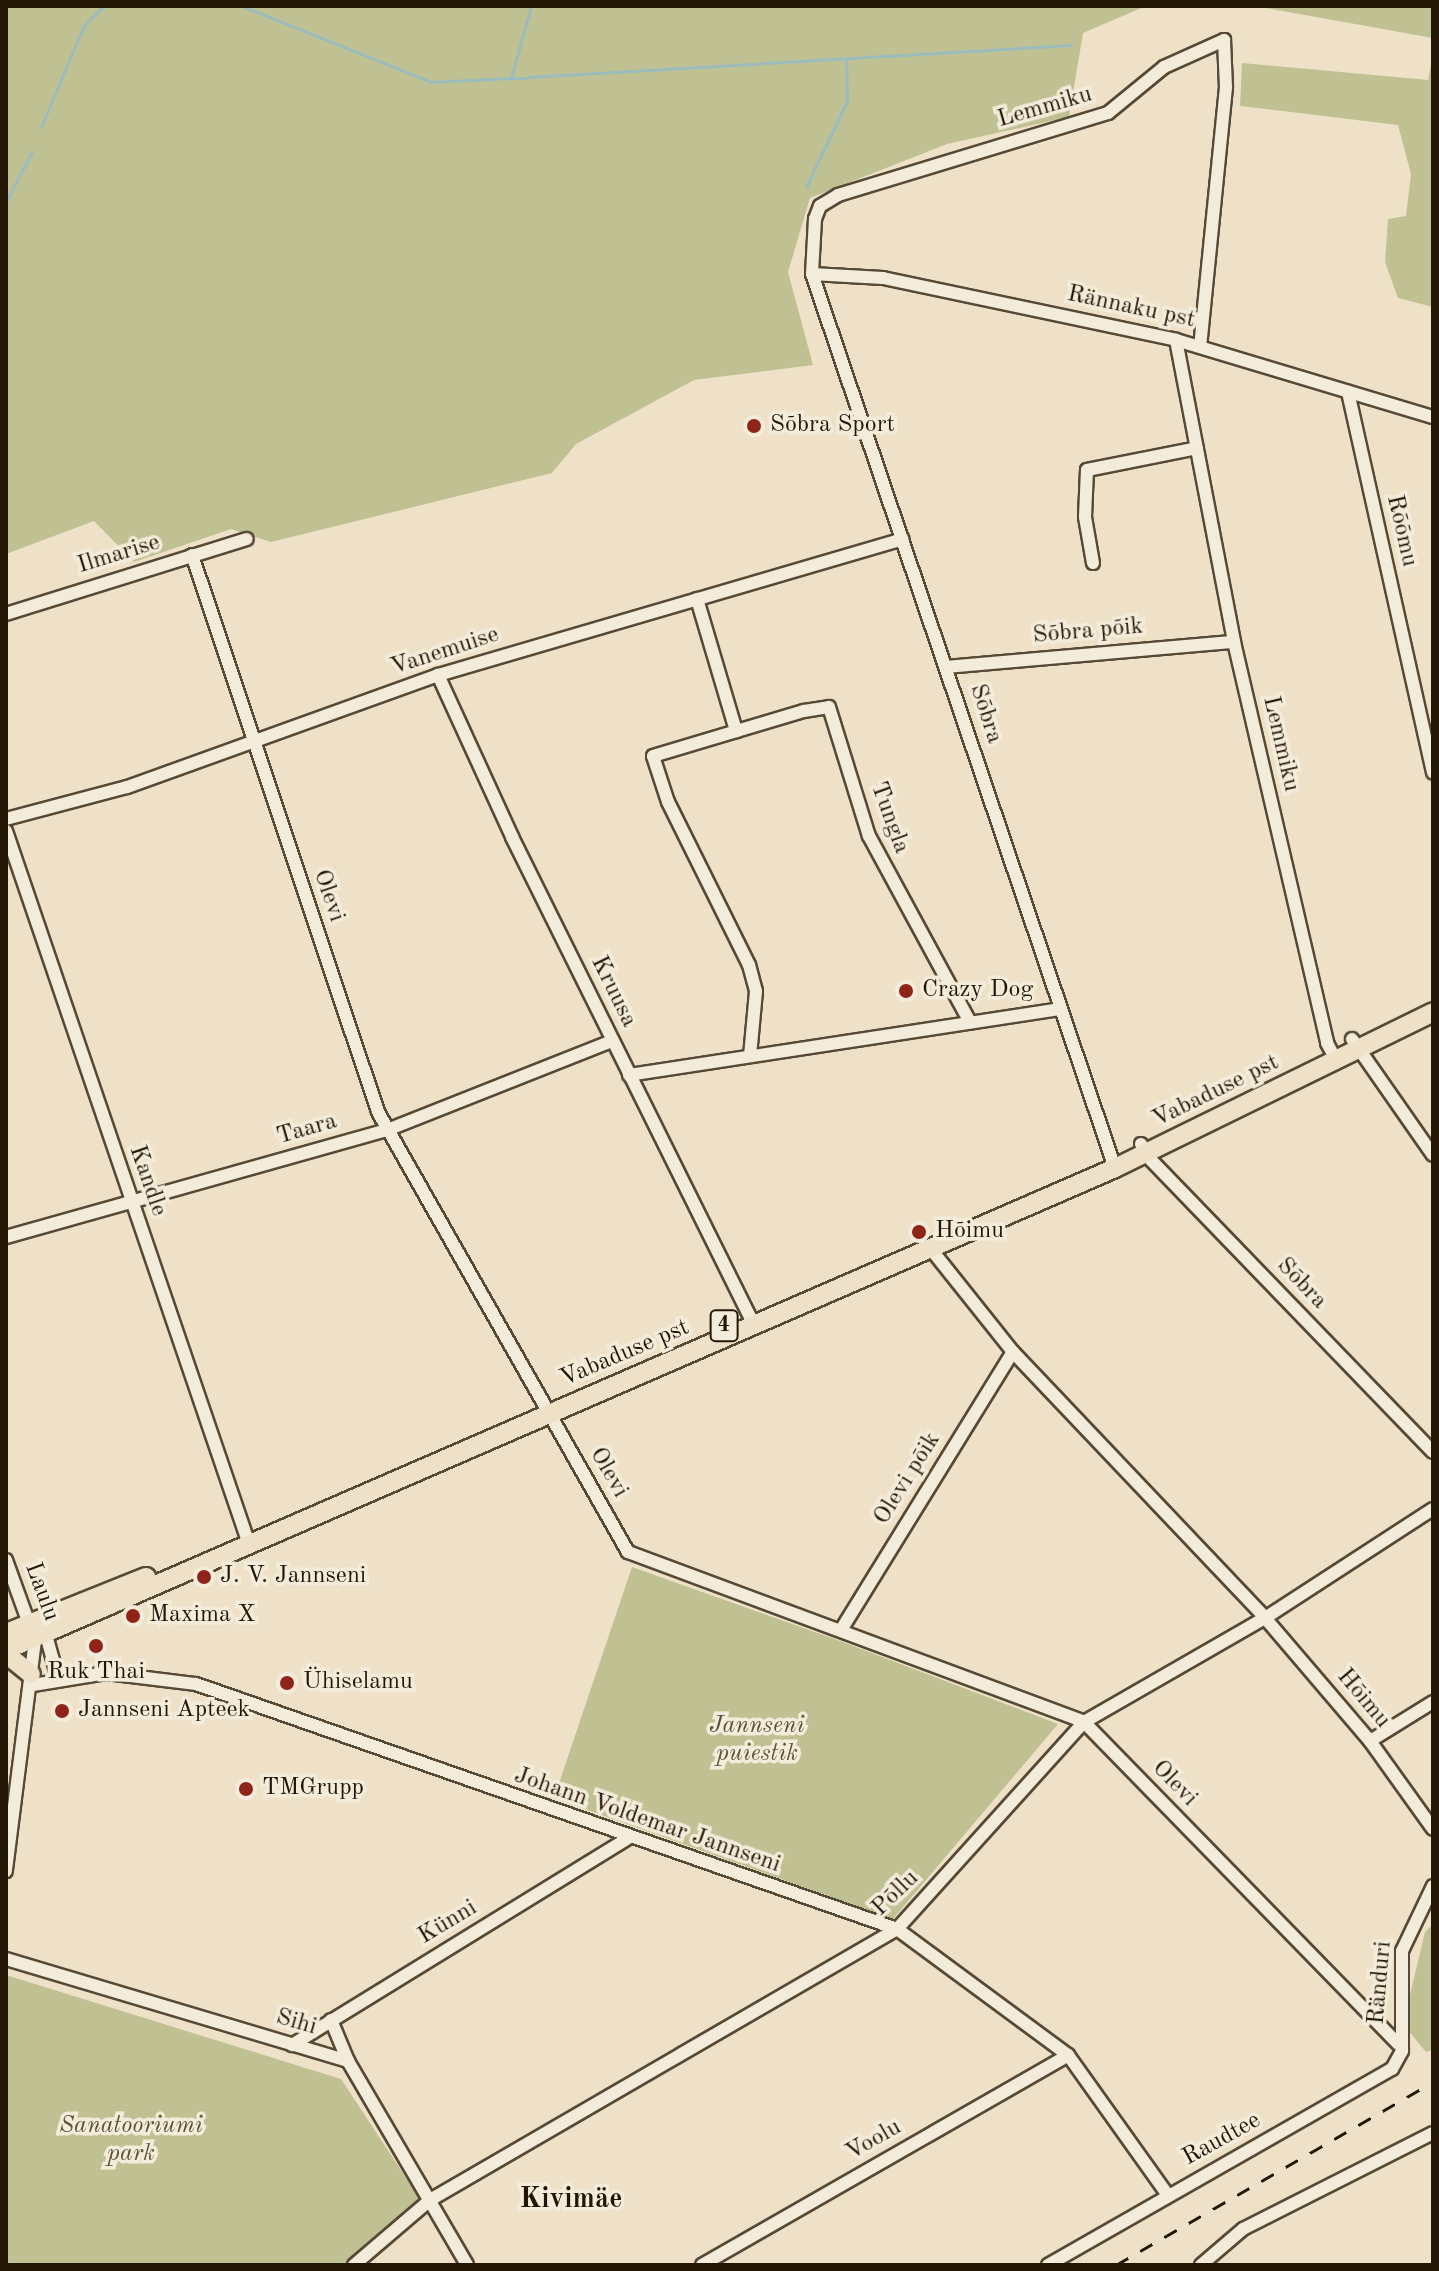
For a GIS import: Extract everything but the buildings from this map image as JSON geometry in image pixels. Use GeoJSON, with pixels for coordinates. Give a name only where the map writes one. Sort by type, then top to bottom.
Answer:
{"type":"FeatureCollection","features":[{"type":"Feature","properties":{"kind":"highway","name":"Vabaduse pst"},"geometry":{"type":"LineString","coordinates":[[751,1320],[930,1248],[1113,1163],[1355,1044],[1433,1000]]}},
{"type":"Feature","properties":{"kind":"highway","name":"Vabaduse pst"},"geometry":{"type":"LineString","coordinates":[[1355,1044],[1433,1012]]}},
{"type":"Feature","properties":{"kind":"highway","name":"Vabaduse pst"},"geometry":{"type":"LineString","coordinates":[[6,1652],[37,1633],[247,1539],[1113,1163]]}},
{"type":"Feature","properties":{"kind":"highway","name":"Vabaduse pst"},"geometry":{"type":"LineString","coordinates":[[6,1633],[37,1633]]}},
{"type":"Feature","properties":{"kind":"highway"},"geometry":{"type":"LineString","coordinates":[[6,1652],[32,1679]]}},
{"type":"Feature","properties":{"kind":"street","name":"Lemmiku"},"geometry":{"type":"LineString","coordinates":[[812,274],[815,219],[820,206],[838,195],[1108,113],[1164,67],[1224,40],[1228,72],[1200,346]]}},
{"type":"Feature","properties":{"kind":"street","name":"Rännaku pst"},"geometry":{"type":"LineString","coordinates":[[812,274],[883,278],[1176,340],[1433,417]]}},
{"type":"Feature","properties":{"kind":"street","name":"Sõbra"},"geometry":{"type":"LineString","coordinates":[[812,274],[1113,1163]]}},
{"type":"Feature","properties":{"kind":"street","name":"Lemmiku"},"geometry":{"type":"LineString","coordinates":[[1176,340],[1234,642],[1333,1055]]}},
{"type":"Feature","properties":{"kind":"street","name":"Rõõmu"},"geometry":{"type":"LineString","coordinates":[[1348,392],[1433,773]]}},
{"type":"Feature","properties":{"kind":"street"},"geometry":{"type":"LineString","coordinates":[[1093,563],[1085,517],[1087,470],[1197,448]]}},
{"type":"Feature","properties":{"kind":"street","name":"Ilmarise"},"geometry":{"type":"LineString","coordinates":[[6,614],[247,539]]}},
{"type":"Feature","properties":{"kind":"street","name":"Vanemuise"},"geometry":{"type":"LineString","coordinates":[[6,819],[127,787],[254,744],[438,675],[902,539]]}},
{"type":"Feature","properties":{"kind":"street","name":"Olevi"},"geometry":{"type":"LineString","coordinates":[[192,555],[387,1130],[628,1552],[1084,1722],[1398,2044]]}},
{"type":"Feature","properties":{"kind":"street"},"geometry":{"type":"LineString","coordinates":[[697,599],[736,731]]}},
{"type":"Feature","properties":{"kind":"street","name":"Sõbra põik"},"geometry":{"type":"LineString","coordinates":[[946,667],[1234,642]]}},
{"type":"Feature","properties":{"kind":"street","name":"Kruusa"},"geometry":{"type":"LineString","coordinates":[[438,675],[612,1041],[751,1320]]}},
{"type":"Feature","properties":{"kind":"street","name":"Tungla"},"geometry":{"type":"LineString","coordinates":[[750,1056],[756,991],[749,965],[668,802],[653,756],[829,707],[869,836],[970,1022]]}},
{"type":"Feature","properties":{"kind":"street","name":"Kandle"},"geometry":{"type":"LineString","coordinates":[[6,831],[247,1539]]}},
{"type":"Feature","properties":{"kind":"street"},"geometry":{"type":"LineString","coordinates":[[629,1075],[1060,1009]]}},
{"type":"Feature","properties":{"kind":"street","name":"Taara"},"geometry":{"type":"LineString","coordinates":[[6,1237],[387,1130],[612,1041]]}},
{"type":"Feature","properties":{"kind":"street"},"geometry":{"type":"LineString","coordinates":[[1355,1044],[1433,1155]]}},
{"type":"Feature","properties":{"kind":"street","name":"Sõbra"},"geometry":{"type":"LineString","coordinates":[[1144,1148],[1433,1452]]}},
{"type":"Feature","properties":{"kind":"street","name":"Hõimu"},"geometry":{"type":"LineString","coordinates":[[930,1248],[1013,1352],[1265,1618],[1370,1741],[1433,1829]]}},
{"type":"Feature","properties":{"kind":"street","name":"Olevi põik"},"geometry":{"type":"LineString","coordinates":[[841,1630],[1013,1352]]}},
{"type":"Feature","properties":{"kind":"street","name":"Põllu"},"geometry":{"type":"LineString","coordinates":[[354,2265],[430,2200],[897,1929],[1084,1722],[1265,1618],[1433,1509]]}},
{"type":"Feature","properties":{"kind":"street","name":"Laulu"},"geometry":{"type":"LineString","coordinates":[[6,1560],[37,1633]]}},
{"type":"Feature","properties":{"kind":"street"},"geometry":{"type":"LineString","coordinates":[[37,1633],[58,1678]]}},
{"type":"Feature","properties":{"kind":"street"},"geometry":{"type":"LineString","coordinates":[[6,1871],[37,1633]]}},
{"type":"Feature","properties":{"kind":"street","name":"Johann Voldemar Jannseni"},"geometry":{"type":"LineString","coordinates":[[32,1679],[106,1673],[196,1684],[627,1839],[897,1929],[1068,2055],[1168,2195]]}},
{"type":"Feature","properties":{"kind":"street"},"geometry":{"type":"LineString","coordinates":[[1370,1741],[1433,1702]]}},
{"type":"Feature","properties":{"kind":"street","name":"Künni"},"geometry":{"type":"LineString","coordinates":[[292,2045],[627,1839]]}},
{"type":"Feature","properties":{"kind":"street","name":"Ränduri"},"geometry":{"type":"LineString","coordinates":[[1398,2044],[1402,1951],[1433,1886]]}},
{"type":"Feature","properties":{"kind":"street","name":"Sihi"},"geometry":{"type":"LineString","coordinates":[[6,1959],[348,2061]]}},
{"type":"Feature","properties":{"kind":"street"},"geometry":{"type":"LineString","coordinates":[[331,2020],[348,2061],[467,2265]]}},
{"type":"Feature","properties":{"kind":"street","name":"Raudtee"},"geometry":{"type":"LineString","coordinates":[[1048,2265],[1392,2069],[1402,2051],[1398,2044]]}},
{"type":"Feature","properties":{"kind":"street","name":"Voolu"},"geometry":{"type":"LineString","coordinates":[[702,2265],[1068,2055]]}},
{"type":"Feature","properties":{"kind":"street"},"geometry":{"type":"LineString","coordinates":[[1206,2264],[1243,2229],[1433,2133]]}},
{"type":"Feature","properties":{"kind":"green space"},"geometry":{"type":"Polygon","coordinates":[[[6,6],[1146,6],[1083,33],[1069,117],[947,144],[810,198],[788,272],[813,365],[694,380],[576,444],[552,473],[271,542],[231,529],[134,562],[94,521],[6,554],[6,6]]]}},
{"type":"Feature","properties":{"kind":"green space"},"geometry":{"type":"Polygon","coordinates":[[[1255,6],[1433,6],[1433,38],[1255,6]]]}},
{"type":"Feature","properties":{"kind":"green space"},"geometry":{"type":"Polygon","coordinates":[[[1433,55],[1433,307],[1398,298],[1385,262],[1388,219],[1406,216],[1411,174],[1398,125],[1240,106],[1242,63],[1428,80],[1433,55]]]}},
{"type":"Feature","properties":{"kind":"green space","name":"Jannseni puiestik"},"geometry":{"type":"Polygon","coordinates":[[[632,1567],[843,1642],[1058,1724],[893,1919],[554,1798],[632,1567]]]}},
{"type":"Feature","properties":{"kind":"green space"},"geometry":{"type":"Polygon","coordinates":[[[1433,1924],[1433,2050],[1426,2052],[1403,2024],[1425,1932],[1433,1924]]]}},
{"type":"Feature","properties":{"kind":"green space","name":"Sanatooriumi park"},"geometry":{"type":"Polygon","coordinates":[[[6,1975],[341,2079],[420,2199],[346,2265],[6,2265],[6,1975]]]}},
{"type":"Feature","properties":{"kind":"waterway"},"geometry":{"type":"LineString","coordinates":[[41,127],[84,25],[104,6]]}},
{"type":"Feature","properties":{"kind":"waterway"},"geometry":{"type":"LineString","coordinates":[[242,6],[431,82],[511,78],[531,6]]}},
{"type":"Feature","properties":{"kind":"waterway"},"geometry":{"type":"LineString","coordinates":[[529,77],[1071,45]]}},
{"type":"Feature","properties":{"kind":"waterway"},"geometry":{"type":"LineString","coordinates":[[806,187],[847,101],[846,60]]}},
{"type":"Feature","properties":{"kind":"waterway"},"geometry":{"type":"LineString","coordinates":[[511,78],[526,78]]}},
{"type":"Feature","properties":{"kind":"waterway"},"geometry":{"type":"LineString","coordinates":[[6,202],[32,151]]}},
{"type":"Feature","properties":{"kind":"railway"},"geometry":{"type":"LineString","coordinates":[[1116,2265],[1433,2082]]}},
{"type":"Feature","properties":{"kind":"place","name":"Sõbra Sport"},"geometry":{"type":"Point","coordinates":[754,426]}},
{"type":"Feature","properties":{"kind":"place","name":"Crazy Dog"},"geometry":{"type":"Point","coordinates":[906,991]}},
{"type":"Feature","properties":{"kind":"place","name":"Hõimu"},"geometry":{"type":"Point","coordinates":[919,1232]}},
{"type":"Feature","properties":{"kind":"place","name":"J. V. Jannseni"},"geometry":{"type":"Point","coordinates":[204,1577]}},
{"type":"Feature","properties":{"kind":"place","name":"Maxima X"},"geometry":{"type":"Point","coordinates":[133,1616]}},
{"type":"Feature","properties":{"kind":"place","name":"Ruk Thai"},"geometry":{"type":"Point","coordinates":[96,1646]}},
{"type":"Feature","properties":{"kind":"place","name":"Ühiselamu"},"geometry":{"type":"Point","coordinates":[287,1683]}},
{"type":"Feature","properties":{"kind":"place","name":"Jannseni Apteek"},"geometry":{"type":"Point","coordinates":[62,1711]}},
{"type":"Feature","properties":{"kind":"place","name":"TMGrupp"},"geometry":{"type":"Point","coordinates":[246,1789]}},
{"type":"Feature","properties":{"kind":"district","name":"Kivimäe"},"geometry":{"type":"Point","coordinates":[571,2200]}}]}
